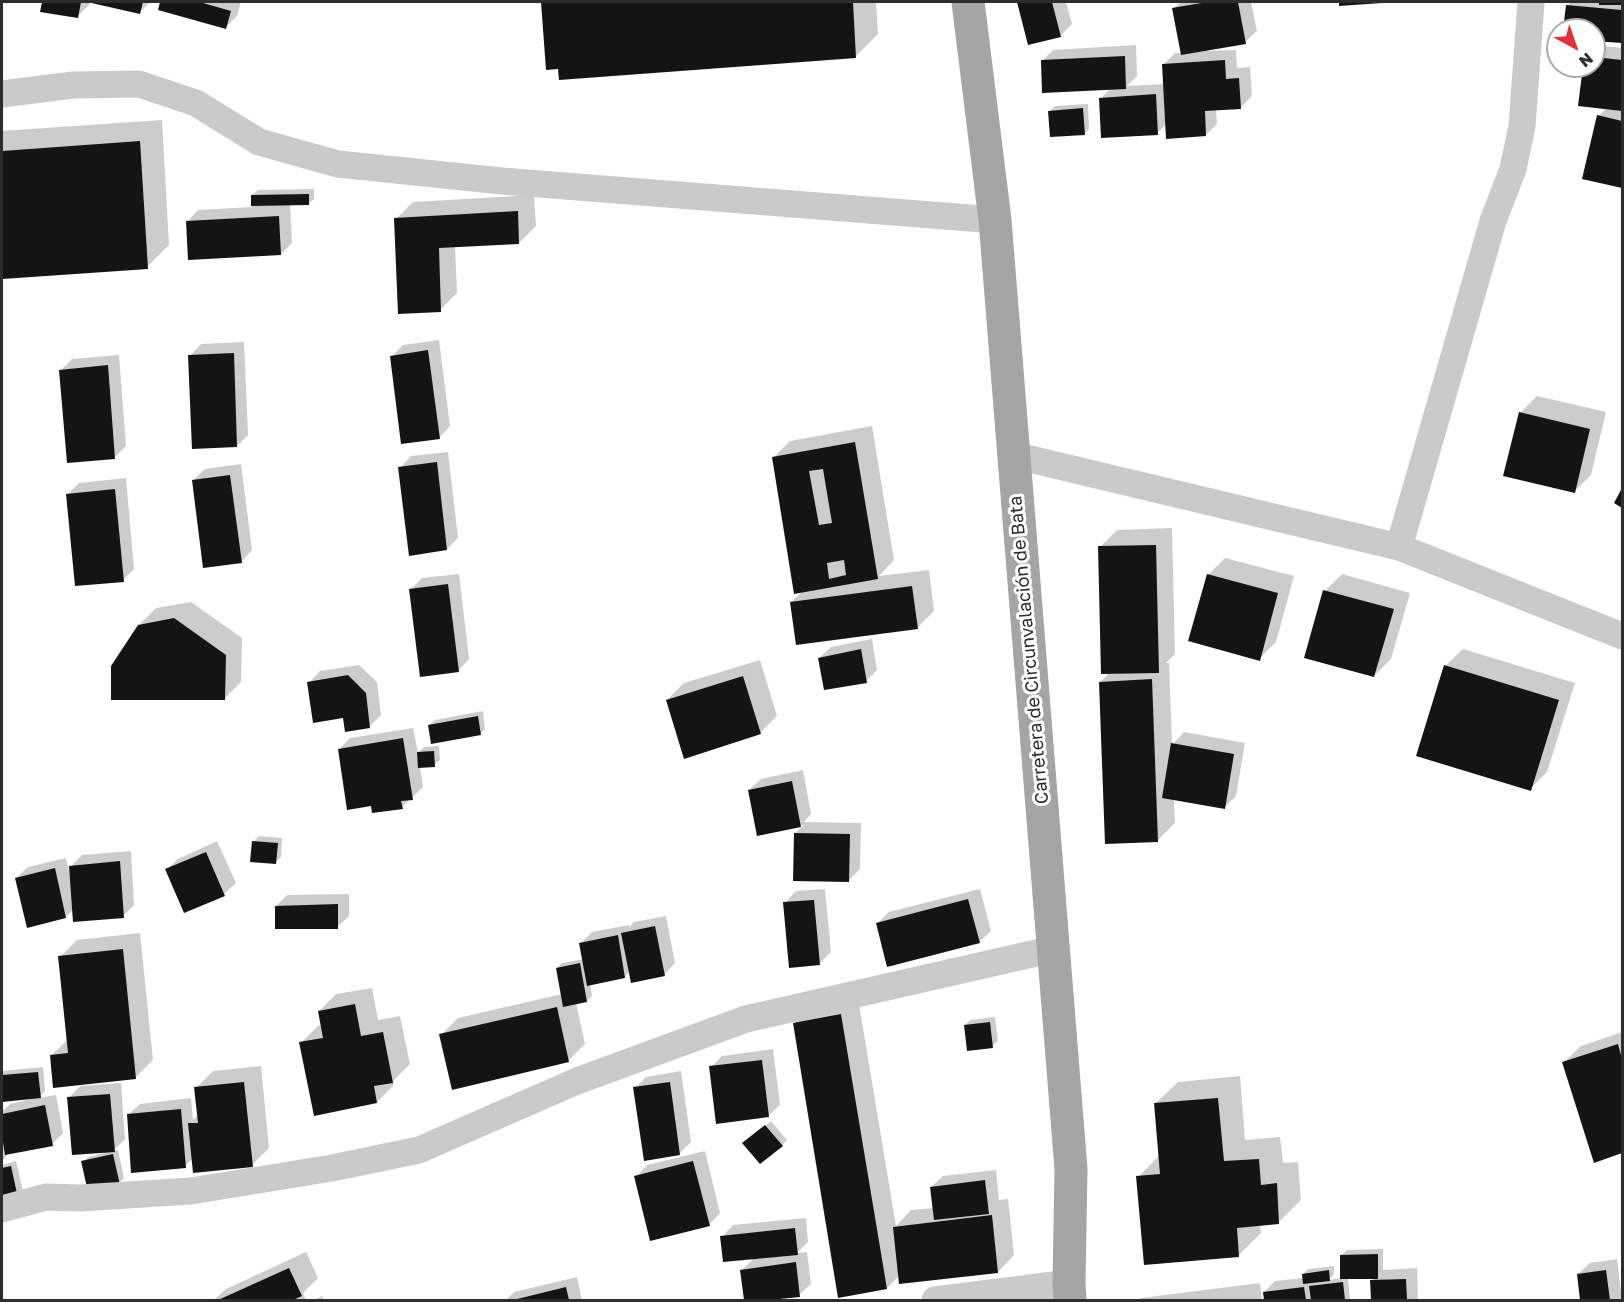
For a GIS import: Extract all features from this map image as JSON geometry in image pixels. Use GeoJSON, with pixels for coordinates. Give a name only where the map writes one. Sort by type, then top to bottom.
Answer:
{"type":"FeatureCollection","features":[{"type":"Feature","properties":{"kind":"main road","name":"Carretera de Circunvalación de Bata"},"geometry":{"type":"LineString","coordinates":[[968,2],[995,220],[1054,949],[1071,1169],[1069,1292]]}},
{"type":"Feature","properties":{"kind":"street"},"geometry":{"type":"LineString","coordinates":[[1399,547],[1492,221],[1513,169],[1522,126],[1531,2]]}},
{"type":"Feature","properties":{"kind":"street"},"geometry":{"type":"LineString","coordinates":[[2,94],[72,85],[139,84],[196,103],[260,142],[338,164],[502,181],[995,220]]}},
{"type":"Feature","properties":{"kind":"street"},"geometry":{"type":"LineString","coordinates":[[1013,454],[1399,547],[1623,636]]}},
{"type":"Feature","properties":{"kind":"street"},"geometry":{"type":"LineString","coordinates":[[2,1209],[46,1197],[80,1198],[191,1191],[332,1168],[419,1150],[577,1081],[746,1019],[1054,949]]}},
{"type":"Feature","properties":{"kind":"street"},"geometry":{"type":"LineString","coordinates":[[935,1300],[1069,1292]]}},
{"type":"Feature","properties":{"kind":"building"},"geometry":{"type":"Polygon","coordinates":[[[42,2],[81,2],[78,18],[40,12],[42,2]]]}},
{"type":"Feature","properties":{"kind":"building"},"geometry":{"type":"Polygon","coordinates":[[[87,2],[143,2],[140,14],[87,2]]]}},
{"type":"Feature","properties":{"kind":"building"},"geometry":{"type":"Polygon","coordinates":[[[160,2],[203,2],[231,11],[226,29],[158,10],[160,2]]]}},
{"type":"Feature","properties":{"kind":"building"},"geometry":{"type":"Polygon","coordinates":[[[541,2],[853,2],[856,58],[559,80],[558,69],[546,70],[541,2]]]}},
{"type":"Feature","properties":{"kind":"building"},"geometry":{"type":"Polygon","coordinates":[[[1017,2],[1052,2],[1061,37],[1028,45],[1017,2]]]}},
{"type":"Feature","properties":{"kind":"building"},"geometry":{"type":"Polygon","coordinates":[[[1207,2],[1238,2],[1246,44],[1181,55],[1172,8],[1207,2]]]}},
{"type":"Feature","properties":{"kind":"building"},"geometry":{"type":"Polygon","coordinates":[[[1339,2],[1382,2],[1382,3],[1339,6],[1339,2]]]}},
{"type":"Feature","properties":{"kind":"building"},"geometry":{"type":"Polygon","coordinates":[[[1599,2],[1622,2],[1622,5],[1599,5],[1599,2]]]}},
{"type":"Feature","properties":{"kind":"building"},"geometry":{"type":"Polygon","coordinates":[[[1566,5],[1622,10],[1622,43],[1606,42],[1606,18],[1564,18],[1566,5]]]}},
{"type":"Feature","properties":{"kind":"building"},"geometry":{"type":"Polygon","coordinates":[[[1125,56],[1126,89],[1042,93],[1041,60],[1125,56]]]}},
{"type":"Feature","properties":{"kind":"building"},"geometry":{"type":"Polygon","coordinates":[[[1606,58],[1622,60],[1622,111],[1578,106],[1582,78],[1606,78],[1606,58]]]}},
{"type":"Feature","properties":{"kind":"building"},"geometry":{"type":"Polygon","coordinates":[[[1225,60],[1226,79],[1239,78],[1241,109],[1205,111],[1206,136],[1166,139],[1162,64],[1225,60]]]}},
{"type":"Feature","properties":{"kind":"building"},"geometry":{"type":"Polygon","coordinates":[[[1156,94],[1158,135],[1101,138],[1099,98],[1156,94]]]}},
{"type":"Feature","properties":{"kind":"building"},"geometry":{"type":"Polygon","coordinates":[[[1083,108],[1085,135],[1050,137],[1048,111],[1083,108]]]}},
{"type":"Feature","properties":{"kind":"building"},"geometry":{"type":"Polygon","coordinates":[[[1597,115],[1622,121],[1622,188],[1582,179],[1597,115]]]}},
{"type":"Feature","properties":{"kind":"building"},"geometry":{"type":"Polygon","coordinates":[[[140,141],[148,269],[2,279],[2,151],[140,141]]]}},
{"type":"Feature","properties":{"kind":"building"},"geometry":{"type":"Polygon","coordinates":[[[309,194],[309,205],[251,206],[251,195],[309,194]]]}},
{"type":"Feature","properties":{"kind":"building"},"geometry":{"type":"Polygon","coordinates":[[[518,211],[519,244],[439,248],[441,312],[398,314],[394,218],[518,211]]]}},
{"type":"Feature","properties":{"kind":"building"},"geometry":{"type":"Polygon","coordinates":[[[279,216],[281,255],[188,260],[186,221],[279,216]]]}},
{"type":"Feature","properties":{"kind":"building"},"geometry":{"type":"Polygon","coordinates":[[[428,350],[440,439],[401,444],[390,356],[428,350]]]}},
{"type":"Feature","properties":{"kind":"building"},"geometry":{"type":"Polygon","coordinates":[[[234,353],[237,447],[192,449],[188,355],[234,353]]]}},
{"type":"Feature","properties":{"kind":"building"},"geometry":{"type":"Polygon","coordinates":[[[108,365],[115,459],[67,463],[59,370],[108,365]]]}},
{"type":"Feature","properties":{"kind":"building"},"geometry":{"type":"Polygon","coordinates":[[[1519,412],[1590,429],[1575,493],[1503,476],[1519,412]]]}},
{"type":"Feature","properties":{"kind":"building"},"geometry":{"type":"Polygon","coordinates":[[[855,442],[878,579],[794,594],[772,457],[855,442]],[[823,469],[809,471],[819,525],[832,523],[823,469]],[[844,560],[827,563],[829,579],[846,575],[844,560]]]}},
{"type":"Feature","properties":{"kind":"building"},"geometry":{"type":"Polygon","coordinates":[[[437,462],[447,550],[409,556],[398,467],[437,462]]]}},
{"type":"Feature","properties":{"kind":"building"},"geometry":{"type":"Polygon","coordinates":[[[230,475],[242,563],[203,568],[192,480],[230,475]]]}},
{"type":"Feature","properties":{"kind":"building"},"geometry":{"type":"Polygon","coordinates":[[[1622,488],[1622,508],[1614,503],[1622,488]]]}},
{"type":"Feature","properties":{"kind":"building"},"geometry":{"type":"Polygon","coordinates":[[[115,489],[124,582],[75,586],[66,494],[115,489]]]}},
{"type":"Feature","properties":{"kind":"building"},"geometry":{"type":"Polygon","coordinates":[[[1156,545],[1159,673],[1101,674],[1098,546],[1156,545]]]}},
{"type":"Feature","properties":{"kind":"building"},"geometry":{"type":"Polygon","coordinates":[[[1207,574],[1278,593],[1260,661],[1188,641],[1207,574]]]}},
{"type":"Feature","properties":{"kind":"building"},"geometry":{"type":"Polygon","coordinates":[[[448,584],[459,672],[420,677],[409,589],[448,584]]]}},
{"type":"Feature","properties":{"kind":"building"},"geometry":{"type":"Polygon","coordinates":[[[912,586],[918,629],[796,645],[790,602],[912,586]]]}},
{"type":"Feature","properties":{"kind":"building"},"geometry":{"type":"Polygon","coordinates":[[[1323,590],[1394,609],[1374,677],[1304,658],[1323,590]]]}},
{"type":"Feature","properties":{"kind":"building"},"geometry":{"type":"Polygon","coordinates":[[[174,618],[226,655],[225,700],[111,700],[111,666],[138,625],[174,618]]]}},
{"type":"Feature","properties":{"kind":"building"},"geometry":{"type":"Polygon","coordinates":[[[861,649],[867,683],[824,690],[818,658],[861,649]]]}},
{"type":"Feature","properties":{"kind":"building"},"geometry":{"type":"Polygon","coordinates":[[[1444,665],[1559,700],[1531,791],[1416,756],[1444,665]]]}},
{"type":"Feature","properties":{"kind":"building"},"geometry":{"type":"Polygon","coordinates":[[[348,675],[366,693],[370,728],[345,732],[343,718],[313,723],[307,682],[348,675]]]}},
{"type":"Feature","properties":{"kind":"building"},"geometry":{"type":"Polygon","coordinates":[[[743,676],[761,734],[684,759],[666,700],[743,676]]]}},
{"type":"Feature","properties":{"kind":"building"},"geometry":{"type":"Polygon","coordinates":[[[1152,679],[1158,842],[1105,844],[1099,682],[1152,679]]]}},
{"type":"Feature","properties":{"kind":"building"},"geometry":{"type":"Polygon","coordinates":[[[478,716],[481,735],[431,744],[428,725],[478,716]]]}},
{"type":"Feature","properties":{"kind":"building"},"geometry":{"type":"Polygon","coordinates":[[[403,738],[413,800],[401,801],[403,809],[372,813],[371,806],[347,810],[338,749],[403,738]]]}},
{"type":"Feature","properties":{"kind":"building"},"geometry":{"type":"Polygon","coordinates":[[[1171,743],[1234,754],[1225,809],[1162,798],[1171,743]]]}},
{"type":"Feature","properties":{"kind":"building"},"geometry":{"type":"Polygon","coordinates":[[[434,751],[435,767],[418,768],[417,752],[434,751]]]}},
{"type":"Feature","properties":{"kind":"building"},"geometry":{"type":"Polygon","coordinates":[[[792,781],[801,827],[757,836],[748,790],[792,781]]]}},
{"type":"Feature","properties":{"kind":"building"},"geometry":{"type":"Polygon","coordinates":[[[794,833],[850,834],[849,882],[793,881],[794,833]]]}},
{"type":"Feature","properties":{"kind":"building"},"geometry":{"type":"Polygon","coordinates":[[[252,841],[278,843],[276,864],[250,862],[252,841]]]}},
{"type":"Feature","properties":{"kind":"building"},"geometry":{"type":"Polygon","coordinates":[[[206,852],[225,896],[184,913],[165,869],[206,852]]]}},
{"type":"Feature","properties":{"kind":"building"},"geometry":{"type":"Polygon","coordinates":[[[120,861],[124,918],[73,922],[69,866],[120,861]]]}},
{"type":"Feature","properties":{"kind":"building"},"geometry":{"type":"Polygon","coordinates":[[[55,868],[66,918],[27,928],[15,878],[55,868]]]}},
{"type":"Feature","properties":{"kind":"building"},"geometry":{"type":"Polygon","coordinates":[[[968,899],[980,943],[887,967],[876,923],[968,899]]]}},
{"type":"Feature","properties":{"kind":"building"},"geometry":{"type":"Polygon","coordinates":[[[814,900],[820,965],[789,968],[783,902],[814,900]]]}},
{"type":"Feature","properties":{"kind":"building"},"geometry":{"type":"Polygon","coordinates":[[[338,904],[338,929],[275,929],[275,906],[338,904]]]}},
{"type":"Feature","properties":{"kind":"building"},"geometry":{"type":"Polygon","coordinates":[[[655,926],[665,976],[631,983],[621,933],[655,926]]]}},
{"type":"Feature","properties":{"kind":"building"},"geometry":{"type":"Polygon","coordinates":[[[618,935],[625,978],[587,986],[579,943],[618,935]]]}},
{"type":"Feature","properties":{"kind":"building"},"geometry":{"type":"Polygon","coordinates":[[[123,949],[136,1079],[53,1088],[50,1055],[68,1053],[58,956],[123,949]]]}},
{"type":"Feature","properties":{"kind":"building"},"geometry":{"type":"Polygon","coordinates":[[[580,963],[587,1002],[563,1007],[556,968],[580,963]]]}},
{"type":"Feature","properties":{"kind":"building"},"geometry":{"type":"Polygon","coordinates":[[[355,1004],[361,1036],[383,1032],[393,1083],[374,1086],[377,1103],[314,1116],[299,1042],[323,1038],[318,1011],[355,1004]]]}},
{"type":"Feature","properties":{"kind":"building"},"geometry":{"type":"Polygon","coordinates":[[[557,1007],[569,1062],[452,1090],[439,1034],[557,1007]]]}},
{"type":"Feature","properties":{"kind":"building"},"geometry":{"type":"Polygon","coordinates":[[[841,1014],[887,1289],[838,1298],[793,1023],[841,1014]]]}},
{"type":"Feature","properties":{"kind":"building"},"geometry":{"type":"Polygon","coordinates":[[[990,1022],[993,1048],[967,1051],[964,1025],[990,1022]]]}},
{"type":"Feature","properties":{"kind":"building"},"geometry":{"type":"Polygon","coordinates":[[[1618,1044],[1622,1059],[1622,1153],[1594,1163],[1562,1062],[1618,1044]]]}},
{"type":"Feature","properties":{"kind":"building"},"geometry":{"type":"Polygon","coordinates":[[[762,1060],[769,1117],[716,1124],[709,1066],[762,1060]]]}},
{"type":"Feature","properties":{"kind":"building"},"geometry":{"type":"Polygon","coordinates":[[[38,1072],[41,1098],[2,1102],[2,1075],[38,1072]]]}},
{"type":"Feature","properties":{"kind":"building"},"geometry":{"type":"Polygon","coordinates":[[[244,1082],[253,1167],[193,1173],[188,1123],[198,1123],[194,1087],[244,1082]]]}},
{"type":"Feature","properties":{"kind":"building"},"geometry":{"type":"Polygon","coordinates":[[[670,1082],[680,1155],[644,1161],[633,1087],[670,1082]]]}},
{"type":"Feature","properties":{"kind":"building"},"geometry":{"type":"Polygon","coordinates":[[[110,1094],[115,1152],[72,1155],[67,1097],[110,1094]]]}},
{"type":"Feature","properties":{"kind":"building"},"geometry":{"type":"Polygon","coordinates":[[[1218,1098],[1224,1161],[1259,1159],[1261,1185],[1277,1183],[1279,1224],[1237,1228],[1239,1257],[1144,1265],[1136,1176],[1160,1174],[1154,1103],[1218,1098]]]}},
{"type":"Feature","properties":{"kind":"building"},"geometry":{"type":"Polygon","coordinates":[[[45,1105],[53,1146],[5,1155],[2,1114],[45,1105]]]}},
{"type":"Feature","properties":{"kind":"building"},"geometry":{"type":"Polygon","coordinates":[[[181,1109],[186,1168],[131,1173],[127,1114],[181,1109]]]}},
{"type":"Feature","properties":{"kind":"building"},"geometry":{"type":"Polygon","coordinates":[[[765,1125],[783,1146],[760,1164],[742,1143],[765,1125]]]}},
{"type":"Feature","properties":{"kind":"building"},"geometry":{"type":"Polygon","coordinates":[[[113,1154],[120,1185],[88,1192],[81,1161],[113,1154]]]}},
{"type":"Feature","properties":{"kind":"building"},"geometry":{"type":"Polygon","coordinates":[[[693,1161],[710,1226],[650,1241],[634,1176],[693,1161]]]}},
{"type":"Feature","properties":{"kind":"building"},"geometry":{"type":"Polygon","coordinates":[[[11,1166],[18,1198],[2,1202],[2,1168],[11,1166]]]}},
{"type":"Feature","properties":{"kind":"building"},"geometry":{"type":"Polygon","coordinates":[[[985,1180],[989,1214],[934,1220],[930,1187],[985,1180]]]}},
{"type":"Feature","properties":{"kind":"building"},"geometry":{"type":"Polygon","coordinates":[[[992,1215],[998,1273],[899,1284],[893,1227],[992,1215]]]}},
{"type":"Feature","properties":{"kind":"building"},"geometry":{"type":"Polygon","coordinates":[[[795,1228],[798,1255],[723,1262],[720,1236],[795,1228]]]}},
{"type":"Feature","properties":{"kind":"building"},"geometry":{"type":"Polygon","coordinates":[[[1378,1254],[1378,1279],[1340,1279],[1340,1255],[1378,1254]]]}},
{"type":"Feature","properties":{"kind":"building"},"geometry":{"type":"Polygon","coordinates":[[[796,1262],[800,1297],[744,1300],[740,1270],[796,1262]]]}},
{"type":"Feature","properties":{"kind":"building"},"geometry":{"type":"Polygon","coordinates":[[[289,1268],[302,1296],[293,1300],[218,1300],[289,1268]]]}},
{"type":"Feature","properties":{"kind":"building"},"geometry":{"type":"Polygon","coordinates":[[[1329,1270],[1330,1281],[1303,1284],[1302,1274],[1329,1270]]]}},
{"type":"Feature","properties":{"kind":"building"},"geometry":{"type":"Polygon","coordinates":[[[1606,1270],[1610,1300],[1580,1300],[1577,1274],[1606,1270]]]}},
{"type":"Feature","properties":{"kind":"building"},"geometry":{"type":"Polygon","coordinates":[[[1406,1279],[1407,1300],[1371,1300],[1370,1280],[1406,1279]]]}},
{"type":"Feature","properties":{"kind":"building"},"geometry":{"type":"Polygon","coordinates":[[[1343,1282],[1345,1300],[1311,1300],[1309,1286],[1343,1282]]]}},
{"type":"Feature","properties":{"kind":"building"},"geometry":{"type":"Polygon","coordinates":[[[566,1287],[569,1300],[513,1300],[566,1287]]]}},
{"type":"Feature","properties":{"kind":"building"},"geometry":{"type":"Polygon","coordinates":[[[1304,1287],[1306,1300],[1264,1300],[1263,1292],[1304,1287]]]}}]}
